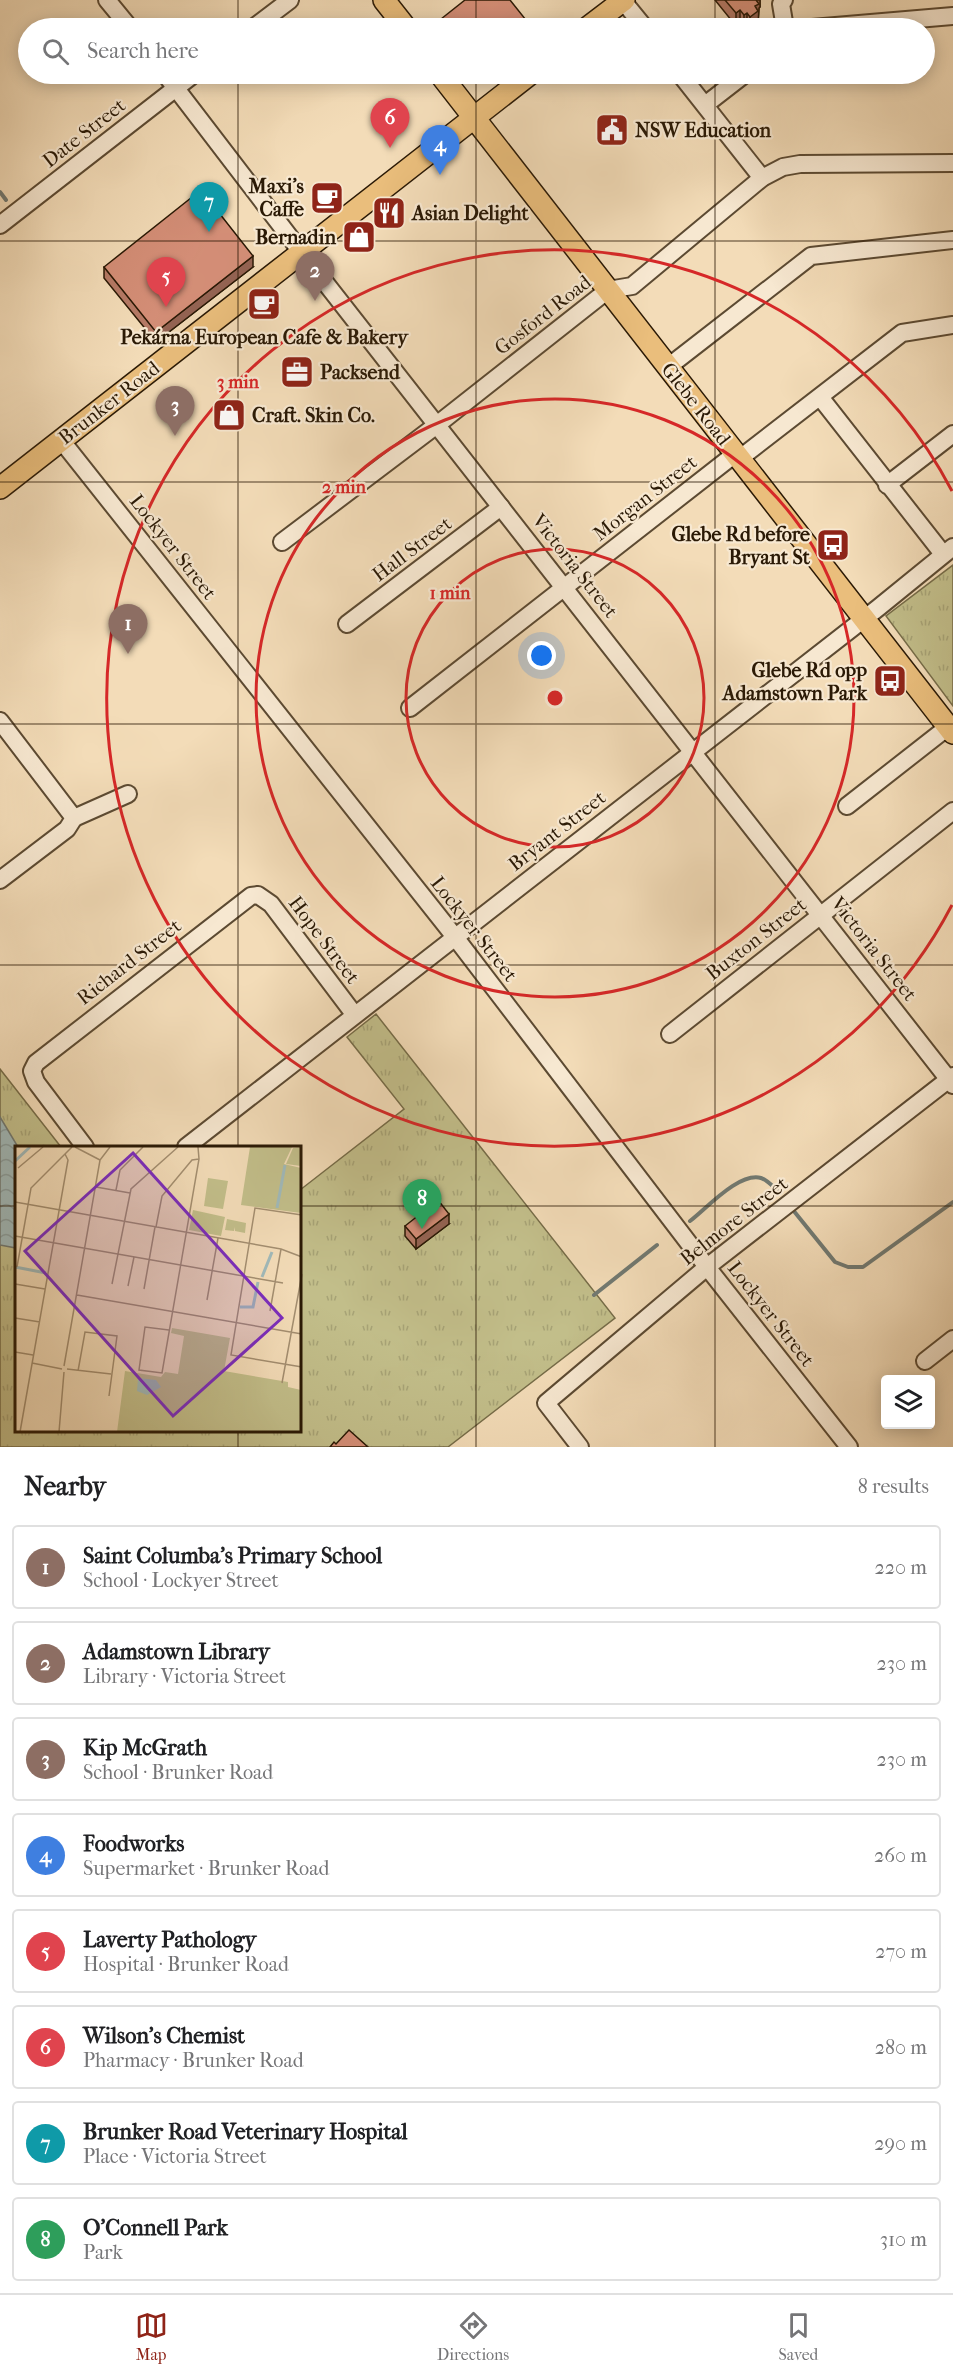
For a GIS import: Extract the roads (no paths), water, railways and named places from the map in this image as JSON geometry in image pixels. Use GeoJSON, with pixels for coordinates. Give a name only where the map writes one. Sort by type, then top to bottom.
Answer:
{"type":"FeatureCollection","features":[{"type":"Feature","properties":{"kind":"main road"},"geometry":{"type":"LineString","coordinates":[[384,0],[398,18]]}},
{"type":"Feature","properties":{"kind":"main road"},"geometry":{"type":"LineString","coordinates":[[600,18],[623,0]]}},
{"type":"Feature","properties":{"kind":"main road","name":"Glebe Road"},"geometry":{"type":"LineString","coordinates":[[448,84],[951,730]]}},
{"type":"Feature","properties":{"kind":"main road","name":"Brunker Road"},"geometry":{"type":"LineString","coordinates":[[0,488],[517,84]]}},
{"type":"Feature","properties":{"kind":"street"},"geometry":{"type":"LineString","coordinates":[[107,0],[122,18]]}},
{"type":"Feature","properties":{"kind":"street"},"geometry":{"type":"LineString","coordinates":[[266,18],[290,0]]}},
{"type":"Feature","properties":{"kind":"street"},"geometry":{"type":"LineString","coordinates":[[623,0],[637,18]]}},
{"type":"Feature","properties":{"kind":"street"},"geometry":{"type":"LineString","coordinates":[[783,18],[781,4],[784,0]]}},
{"type":"Feature","properties":{"kind":"street"},"geometry":{"type":"LineString","coordinates":[[930,18],[953,16]]}},
{"type":"Feature","properties":{"kind":"street","name":"Victoria Street"},"geometry":{"type":"LineString","coordinates":[[173,84],[302,253],[951,1080]]}},
{"type":"Feature","properties":{"kind":"street","name":"Date Street"},"geometry":{"type":"LineString","coordinates":[[0,225],[181,84]]}},
{"type":"Feature","properties":{"kind":"street"},"geometry":{"type":"LineString","coordinates":[[688,84],[762,178]]}},
{"type":"Feature","properties":{"kind":"street"},"geometry":{"type":"LineString","coordinates":[[705,105],[732,84]]}},
{"type":"Feature","properties":{"kind":"street","name":"Gosford Road"},"geometry":{"type":"LineString","coordinates":[[282,542],[438,424],[608,290],[632,286],[762,178],[783,167],[800,164],[953,163]]}},
{"type":"Feature","properties":{"kind":"street"},"geometry":{"type":"LineString","coordinates":[[668,367],[811,256],[953,240]]}},
{"type":"Feature","properties":{"kind":"street","name":"Morgan Street"},"geometry":{"type":"LineString","coordinates":[[410,708],[902,333],[953,325]]}},
{"type":"Feature","properties":{"kind":"street"},"geometry":{"type":"LineString","coordinates":[[820,397],[887,485],[948,551]]}},
{"type":"Feature","properties":{"kind":"street"},"geometry":{"type":"LineString","coordinates":[[887,485],[953,434]]}},
{"type":"Feature","properties":{"kind":"street","name":"Lockyer Street"},"geometry":{"type":"LineString","coordinates":[[61,440],[455,937],[707,1267],[849,1447]]}},
{"type":"Feature","properties":{"kind":"street","name":"Hall Street"},"geometry":{"type":"LineString","coordinates":[[347,624],[501,507]]}},
{"type":"Feature","properties":{"kind":"street","name":"Bryant Street"},"geometry":{"type":"LineString","coordinates":[[187,1146],[864,619],[948,551]]}},
{"type":"Feature","properties":{"kind":"street"},"geometry":{"type":"LineString","coordinates":[[0,721],[74,818]]}},
{"type":"Feature","properties":{"kind":"street"},"geometry":{"type":"LineString","coordinates":[[847,806],[951,730]]}},
{"type":"Feature","properties":{"kind":"street"},"geometry":{"type":"LineString","coordinates":[[0,880],[67,828],[74,818],[128,794]]}},
{"type":"Feature","properties":{"kind":"street","name":"Buxton Street"},"geometry":{"type":"LineString","coordinates":[[670,1034],[953,811]]}},
{"type":"Feature","properties":{"kind":"street","name":"Hope Street"},"geometry":{"type":"LineString","coordinates":[[258,895],[270,904],[354,1014]]}},
{"type":"Feature","properties":{"kind":"street","name":"Richard Street"},"geometry":{"type":"LineString","coordinates":[[84,1146],[36,1082],[32,1071],[36,1063],[226,913],[245,899],[258,895]]}},
{"type":"Feature","properties":{"kind":"street","name":"Belmore Street"},"geometry":{"type":"LineString","coordinates":[[580,1447],[546,1404],[707,1267],[951,1080]]}},
{"type":"Feature","properties":{"kind":"street"},"geometry":{"type":"LineString","coordinates":[[925,1361],[953,1339]]}},
{"type":"Feature","properties":{"kind":"water"},"geometry":{"type":"Polygon","coordinates":[[[0,1117],[17,1146],[15,1146],[15,1248],[0,1245],[0,1117]]]}},
{"type":"Feature","properties":{"kind":"waterway"},"geometry":{"type":"LineString","coordinates":[[0,192],[6,200]]}},
{"type":"Feature","properties":{"kind":"waterway"},"geometry":{"type":"LineString","coordinates":[[690,1221],[724,1192],[743,1180],[761,1178],[769,1182],[780,1193]]}},
{"type":"Feature","properties":{"kind":"waterway"},"geometry":{"type":"LineString","coordinates":[[793,1210],[835,1262],[848,1267],[863,1267],[953,1202]]}},
{"type":"Feature","properties":{"kind":"waterway"},"geometry":{"type":"LineString","coordinates":[[594,1295],[657,1245]]}},
{"type":"Feature","properties":{"kind":"place","name":"NSW Education"},"geometry":{"type":"Point","coordinates":[612,130]}},
{"type":"Feature","properties":{"kind":"place","name":"Wilson’s Chemist"},"geometry":{"type":"Point","coordinates":[390,148]}},
{"type":"Feature","properties":{"kind":"place","name":"Foodworks"},"geometry":{"type":"Point","coordinates":[440,175]}},
{"type":"Feature","properties":{"kind":"place","name":"Maxi's Caffe"},"geometry":{"type":"Point","coordinates":[327,198]}},
{"type":"Feature","properties":{"kind":"place","name":"Asian Delight"},"geometry":{"type":"Point","coordinates":[389,213]}},
{"type":"Feature","properties":{"kind":"place","name":"Brunker Road Veterinary Hospital"},"geometry":{"type":"Point","coordinates":[209,232]}},
{"type":"Feature","properties":{"kind":"place","name":"Bernadin"},"geometry":{"type":"Point","coordinates":[359,237]}},
{"type":"Feature","properties":{"kind":"place","name":"Adamstown Library"},"geometry":{"type":"Point","coordinates":[315,301]}},
{"type":"Feature","properties":{"kind":"place","name":"Pekárna European Cafe & Bakery"},"geometry":{"type":"Point","coordinates":[264,304]}},
{"type":"Feature","properties":{"kind":"place","name":"Laverty Pathology"},"geometry":{"type":"Point","coordinates":[166,307]}},
{"type":"Feature","properties":{"kind":"place","name":"Packsend"},"geometry":{"type":"Point","coordinates":[297,372]}},
{"type":"Feature","properties":{"kind":"place","name":"Craft. Skin Co."},"geometry":{"type":"Point","coordinates":[229,415]}},
{"type":"Feature","properties":{"kind":"place","name":"Kip McGrath"},"geometry":{"type":"Point","coordinates":[175,436]}},
{"type":"Feature","properties":{"kind":"place","name":"Glebe Rd before Bryant St"},"geometry":{"type":"Point","coordinates":[833,545]}},
{"type":"Feature","properties":{"kind":"place","name":"Saint Columba’s Primary School"},"geometry":{"type":"Point","coordinates":[128,654]}},
{"type":"Feature","properties":{"kind":"place","name":"Glebe Rd opp Adamstown Park"},"geometry":{"type":"Point","coordinates":[890,681]}},
{"type":"Feature","properties":{"kind":"place","name":"O'Connell Park"},"geometry":{"type":"Point","coordinates":[422,1229]}}]}
